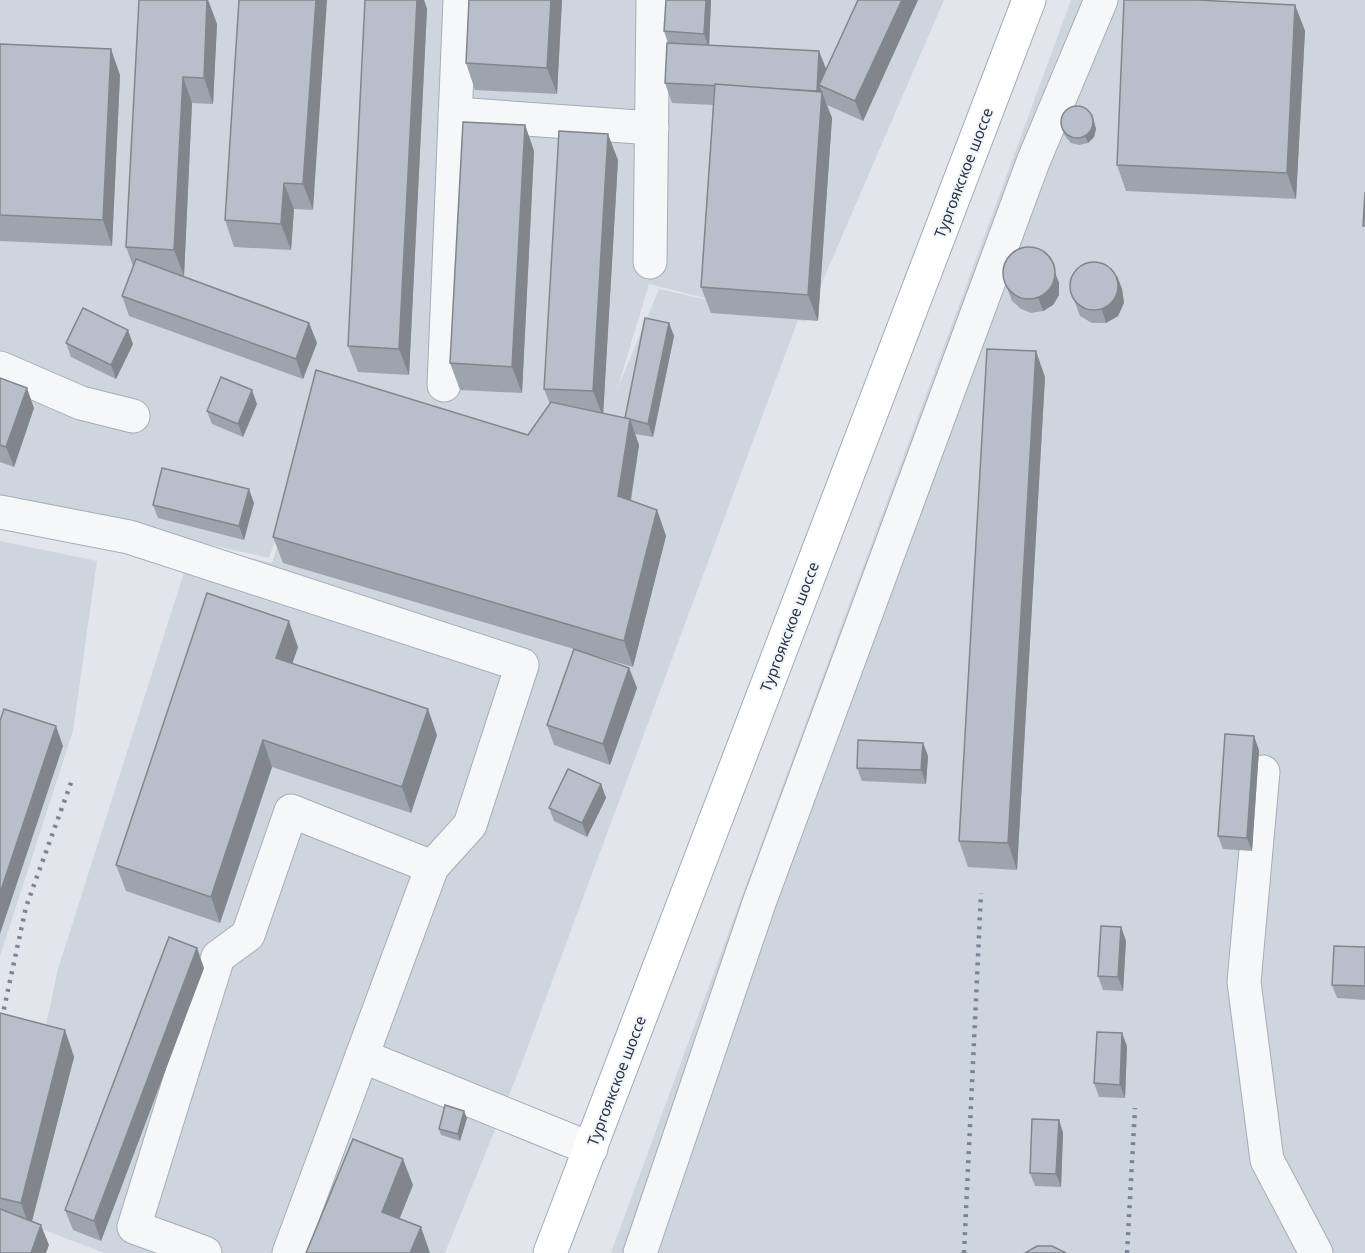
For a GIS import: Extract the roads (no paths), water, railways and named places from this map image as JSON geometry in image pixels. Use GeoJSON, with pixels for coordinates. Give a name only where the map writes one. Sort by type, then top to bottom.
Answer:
{"type":"FeatureCollection","features":[{"type":"Feature","properties":{"kind":"main road","name":"Тургоякское шоссе"},"geometry":{"type":"LineString","coordinates":[[550,1253],[1029,0]]}},
{"type":"Feature","properties":{"kind":"lane"},"geometry":{"type":"LineString","coordinates":[[444,385],[460,0]]}},
{"type":"Feature","properties":{"kind":"lane"},"geometry":{"type":"LineString","coordinates":[[650,262],[653,0]]}},
{"type":"Feature","properties":{"kind":"lane"},"geometry":{"type":"LineString","coordinates":[[640,1253],[759,903],[1033,162],[1101,0]]}},
{"type":"Feature","properties":{"kind":"lane"},"geometry":{"type":"LineString","coordinates":[[455,114],[652,128]]}},
{"type":"Feature","properties":{"kind":"lane"},"geometry":{"type":"LineString","coordinates":[[0,368],[81,403],[133,416]]}},
{"type":"Feature","properties":{"kind":"lane"},"geometry":{"type":"LineString","coordinates":[[0,512],[129,537],[522,665],[470,825],[432,867],[289,1253]]}},
{"type":"Feature","properties":{"kind":"lane"},"geometry":{"type":"LineString","coordinates":[[1263,772],[1244,982],[1267,1160],[1316,1253]]}},
{"type":"Feature","properties":{"kind":"lane"},"geometry":{"type":"LineString","coordinates":[[205,1253],[135,1227],[218,957],[248,935],[291,811],[432,867]]}},
{"type":"Feature","properties":{"kind":"lane"},"geometry":{"type":"LineString","coordinates":[[362,1056],[591,1149]]}},
{"type":"Feature","properties":{"kind":"railway"},"geometry":{"type":"LineString","coordinates":[[0,1027],[26,907],[72,780]]}},
{"type":"Feature","properties":{"kind":"railway"},"geometry":{"type":"LineString","coordinates":[[964,1253],[981,893]]}},
{"type":"Feature","properties":{"kind":"railway"},"geometry":{"type":"LineString","coordinates":[[1127,1253],[1135,1108]]}}]}
